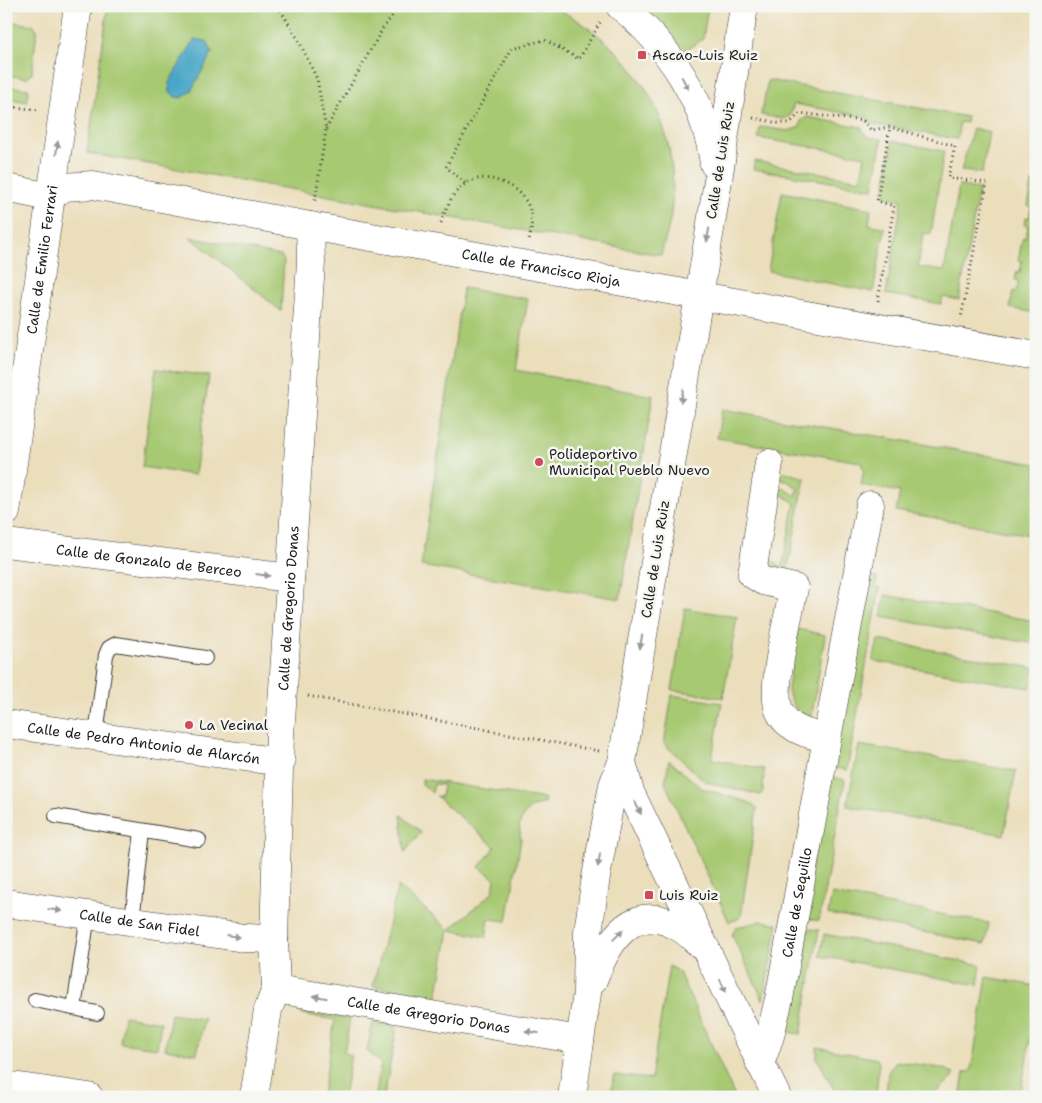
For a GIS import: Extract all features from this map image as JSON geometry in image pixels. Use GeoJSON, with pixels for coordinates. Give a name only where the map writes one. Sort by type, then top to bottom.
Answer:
{"type":"FeatureCollection","features":[{"type":"Feature","properties":{"kind":"street","name":"Calle de Emilio Ferrari"},"geometry":{"type":"LineString","coordinates":[[6,512],[17,367],[50,196],[78,6]]}},
{"type":"Feature","properties":{"kind":"street","name":"Calle de Luis Ruiz"},"geometry":{"type":"LineString","coordinates":[[572,1097],[587,993],[588,932],[596,877],[614,785],[622,759],[717,187],[744,6]]}},
{"type":"Feature","properties":{"kind":"street"},"geometry":{"type":"LineString","coordinates":[[613,10],[638,20],[677,68],[703,120],[712,148],[717,187]]}},
{"type":"Feature","properties":{"kind":"street","name":"Calle de Francisco Rioja"},"geometry":{"type":"LineString","coordinates":[[50,196],[64,187],[93,185],[310,226],[1036,356]]}},
{"type":"Feature","properties":{"kind":"street"},"geometry":{"type":"LineString","coordinates":[[6,188],[50,196]]}},
{"type":"Feature","properties":{"kind":"street","name":"Calle de Gregorio Donas"},"geometry":{"type":"LineString","coordinates":[[254,1097],[268,1010],[276,989],[274,939],[283,692],[311,262],[310,226]]}},
{"type":"Feature","properties":{"kind":"street"},"geometry":{"type":"LineString","coordinates":[[769,463],[752,574],[763,581],[794,588],[775,693],[779,711],[799,731],[827,737]]}},
{"type":"Feature","properties":{"kind":"street","name":"Calle de Sequillo"},"geometry":{"type":"LineString","coordinates":[[760,1064],[770,1036],[779,999],[870,505]]}},
{"type":"Feature","properties":{"kind":"street","name":"Calle de Gonzalo de Berceo"},"geometry":{"type":"LineString","coordinates":[[6,543],[290,578]]}},
{"type":"Feature","properties":{"kind":"street","name":"Calle de Pedro Antonio de Alarcón"},"geometry":{"type":"LineString","coordinates":[[6,724],[280,762]]}},
{"type":"Feature","properties":{"kind":"street"},"geometry":{"type":"LineString","coordinates":[[622,759],[630,792],[777,1097]]}},
{"type":"Feature","properties":{"kind":"street","name":"Calle de San Fidel"},"geometry":{"type":"LineString","coordinates":[[6,903],[244,938],[274,939]]}},
{"type":"Feature","properties":{"kind":"street","name":"Calle de Luis Ruiz"},"geometry":{"type":"LineString","coordinates":[[587,993],[604,952],[617,934],[631,923],[647,918],[663,920],[683,930],[706,949]]}},
{"type":"Feature","properties":{"kind":"street","name":"Calle de Gregorio Donas"},"geometry":{"type":"LineString","coordinates":[[276,989],[580,1040]]}},
{"type":"Feature","properties":{"kind":"street"},"geometry":{"type":"LineString","coordinates":[[6,1085],[89,1097]]}},
{"type":"Feature","properties":{"kind":"lane"},"geometry":{"type":"LineString","coordinates":[[96,736],[109,648],[116,644],[205,658]]}},
{"type":"Feature","properties":{"kind":"lane"},"geometry":{"type":"LineString","coordinates":[[56,816],[199,840]]}},
{"type":"Feature","properties":{"kind":"lane"},"geometry":{"type":"LineString","coordinates":[[132,921],[142,831]]}},
{"type":"Feature","properties":{"kind":"lane"},"geometry":{"type":"LineString","coordinates":[[74,1008],[88,915]]}},
{"type":"Feature","properties":{"kind":"lane"},"geometry":{"type":"LineString","coordinates":[[36,1000],[97,1013]]}},
{"type":"Feature","properties":{"kind":"path"},"geometry":{"type":"LineString","coordinates":[[278,6],[298,39],[316,79],[326,130]]}},
{"type":"Feature","properties":{"kind":"path"},"geometry":{"type":"LineString","coordinates":[[310,226],[326,130],[382,28],[400,6]]}},
{"type":"Feature","properties":{"kind":"path"},"geometry":{"type":"LineString","coordinates":[[465,184],[446,167],[512,48],[546,40],[580,58],[613,10]]}},
{"type":"Feature","properties":{"kind":"path"},"geometry":{"type":"LineString","coordinates":[[6,106],[62,114]]}},
{"type":"Feature","properties":{"kind":"path"},"geometry":{"type":"LineString","coordinates":[[728,112],[778,123],[790,123],[800,113],[863,121],[871,130],[890,127],[956,146],[948,178],[986,183],[957,342]]}},
{"type":"Feature","properties":{"kind":"path"},"geometry":{"type":"LineString","coordinates":[[873,327],[894,206],[877,201],[890,127]]}},
{"type":"Feature","properties":{"kind":"path"},"geometry":{"type":"LineString","coordinates":[[435,248],[448,200],[465,184],[474,180],[495,178],[518,191],[530,210],[531,232],[526,264]]}},
{"type":"Feature","properties":{"kind":"path"},"geometry":{"type":"LineString","coordinates":[[283,692],[622,759]]}},
{"type":"Feature","properties":{"kind":"green space"},"geometry":{"type":"Polygon","coordinates":[[[108,6],[552,6],[581,23],[606,42],[628,65],[646,90],[660,118],[669,148],[673,180],[671,214],[661,255],[87,153],[108,6]]]}},
{"type":"Feature","properties":{"kind":"green space"},"geometry":{"type":"Polygon","coordinates":[[[644,6],[708,6],[703,39],[681,53],[644,6]]]}},
{"type":"Feature","properties":{"kind":"green space"},"geometry":{"type":"Polygon","coordinates":[[[6,21],[34,25],[37,30],[32,73],[27,78],[6,75],[6,21]]]}},
{"type":"Feature","properties":{"kind":"green space"},"geometry":{"type":"Polygon","coordinates":[[[768,80],[967,117],[966,123],[960,122],[957,139],[871,124],[867,117],[794,104],[790,116],[784,119],[761,115],[768,80]]]}},
{"type":"Feature","properties":{"kind":"green space"},"geometry":{"type":"Polygon","coordinates":[[[6,86],[29,89],[27,102],[6,98],[6,86]]]}},
{"type":"Feature","properties":{"kind":"green space"},"geometry":{"type":"Polygon","coordinates":[[[807,117],[861,127],[867,137],[882,139],[873,189],[753,169],[755,161],[860,180],[865,156],[758,138],[760,127],[788,131],[800,127],[801,121],[807,117]]]}},
{"type":"Feature","properties":{"kind":"green space"},"geometry":{"type":"Polygon","coordinates":[[[973,128],[989,132],[982,173],[961,171],[973,128]]]}},
{"type":"Feature","properties":{"kind":"green space"},"geometry":{"type":"Polygon","coordinates":[[[892,141],[944,151],[931,234],[923,233],[918,267],[944,271],[959,186],[979,189],[959,300],[943,297],[941,304],[886,294],[902,200],[884,196],[892,141]]]}},
{"type":"Feature","properties":{"kind":"green space"},"geometry":{"type":"Polygon","coordinates":[[[1036,182],[1036,313],[1010,308],[1013,291],[1016,292],[1019,281],[1015,280],[1017,271],[1020,272],[1022,261],[1018,260],[1023,237],[1026,237],[1028,226],[1024,225],[1026,217],[1029,218],[1031,207],[1028,206],[1032,183],[1036,182]]]}},
{"type":"Feature","properties":{"kind":"green space"},"geometry":{"type":"Polygon","coordinates":[[[782,192],[871,209],[869,224],[885,228],[873,292],[768,271],[782,192]]]}},
{"type":"Feature","properties":{"kind":"green space"},"geometry":{"type":"Polygon","coordinates":[[[190,237],[281,256],[284,261],[281,311],[190,237]]]}},
{"type":"Feature","properties":{"kind":"green space","name":"Polideportivo Municipal Pueblo Nuevo"},"geometry":{"type":"Polygon","coordinates":[[[463,288],[528,299],[516,370],[653,396],[620,599],[421,566],[463,288]]]}},
{"type":"Feature","properties":{"kind":"green space"},"geometry":{"type":"Polygon","coordinates":[[[156,369],[209,376],[195,475],[142,467],[156,369]]]}},
{"type":"Feature","properties":{"kind":"green space"},"geometry":{"type":"Polygon","coordinates":[[[722,409],[1036,464],[1036,536],[896,511],[900,492],[861,485],[864,469],[860,462],[717,438],[722,409]]]}},
{"type":"Feature","properties":{"kind":"green space"},"geometry":{"type":"Polygon","coordinates":[[[782,471],[805,478],[786,578],[764,563],[767,557],[782,568],[795,503],[776,491],[779,485],[796,496],[798,488],[780,477],[778,473],[782,471]]]}},
{"type":"Feature","properties":{"kind":"green space"},"geometry":{"type":"Polygon","coordinates":[[[869,577],[877,577],[876,587],[880,588],[847,770],[830,767],[869,577]]]}},
{"type":"Feature","properties":{"kind":"green space"},"geometry":{"type":"Polygon","coordinates":[[[885,595],[1036,621],[1036,644],[881,617],[885,595]]]}},
{"type":"Feature","properties":{"kind":"green space"},"geometry":{"type":"Polygon","coordinates":[[[685,608],[737,617],[723,698],[672,690],[685,608]]]}},
{"type":"Feature","properties":{"kind":"green space"},"geometry":{"type":"Polygon","coordinates":[[[798,629],[825,635],[811,720],[792,703],[788,688],[798,629]]]}},
{"type":"Feature","properties":{"kind":"green space"},"geometry":{"type":"Polygon","coordinates":[[[878,640],[1034,668],[1030,688],[873,661],[878,640]]]}},
{"type":"Feature","properties":{"kind":"green space"},"geometry":{"type":"Polygon","coordinates":[[[672,695],[722,703],[712,759],[764,769],[763,792],[760,795],[706,782],[664,744],[672,695]]]}},
{"type":"Feature","properties":{"kind":"green space"},"geometry":{"type":"Polygon","coordinates":[[[859,745],[1016,771],[1004,835],[847,806],[859,745]]]}},
{"type":"Feature","properties":{"kind":"green space"},"geometry":{"type":"Polygon","coordinates":[[[669,760],[701,788],[751,803],[757,808],[741,916],[738,919],[729,922],[665,783],[669,760]]]}},
{"type":"Feature","properties":{"kind":"green space"},"geometry":{"type":"Polygon","coordinates":[[[828,776],[845,780],[819,921],[802,918],[828,776]]]}},
{"type":"Feature","properties":{"kind":"green space"},"geometry":{"type":"Polygon","coordinates":[[[422,779],[545,799],[544,803],[530,808],[523,816],[519,825],[521,839],[507,921],[489,919],[486,937],[449,930],[493,892],[495,879],[479,867],[495,847],[436,796],[441,797],[443,785],[434,784],[432,793],[422,784],[422,779]]]}},
{"type":"Feature","properties":{"kind":"green space"},"geometry":{"type":"Polygon","coordinates":[[[401,815],[421,832],[405,852],[401,815]]]}},
{"type":"Feature","properties":{"kind":"green space"},"geometry":{"type":"Polygon","coordinates":[[[398,886],[449,930],[437,997],[373,986],[398,886]]]}},
{"type":"Feature","properties":{"kind":"green space"},"geometry":{"type":"Polygon","coordinates":[[[832,894],[989,923],[985,944],[828,914],[832,894]]]}},
{"type":"Feature","properties":{"kind":"green space"},"geometry":{"type":"Polygon","coordinates":[[[762,921],[778,924],[763,1000],[732,935],[736,927],[762,921]]]}},
{"type":"Feature","properties":{"kind":"green space"},"geometry":{"type":"Polygon","coordinates":[[[800,928],[819,930],[801,1034],[781,1031],[800,928]]]}},
{"type":"Feature","properties":{"kind":"green space"},"geometry":{"type":"Polygon","coordinates":[[[824,934],[981,965],[978,985],[820,956],[824,934]]]}},
{"type":"Feature","properties":{"kind":"green space"},"geometry":{"type":"Polygon","coordinates":[[[669,966],[679,972],[735,1097],[610,1097],[614,1075],[651,1079],[669,966]]]}},
{"type":"Feature","properties":{"kind":"green space"},"geometry":{"type":"Polygon","coordinates":[[[987,977],[1036,986],[1036,1004],[1020,1097],[988,1097],[961,1092],[964,1073],[971,1071],[987,977]]]}},
{"type":"Feature","properties":{"kind":"green space"},"geometry":{"type":"Polygon","coordinates":[[[302,1011],[350,1019],[344,1053],[351,1055],[344,1097],[322,1097],[335,1020],[301,1014],[302,1011]]]}},
{"type":"Feature","properties":{"kind":"green space"},"geometry":{"type":"Polygon","coordinates":[[[171,1014],[204,1019],[197,1054],[165,1049],[171,1014]]]}},
{"type":"Feature","properties":{"kind":"green space"},"geometry":{"type":"Polygon","coordinates":[[[124,1016],[161,1022],[157,1048],[120,1043],[124,1016]]]}},
{"type":"Feature","properties":{"kind":"green space"},"geometry":{"type":"Polygon","coordinates":[[[373,1022],[397,1027],[384,1097],[375,1097],[381,1064],[367,1051],[373,1022]]]}},
{"type":"Feature","properties":{"kind":"green space"},"geometry":{"type":"Polygon","coordinates":[[[817,1047],[877,1059],[879,1063],[876,1097],[838,1097],[817,1058],[817,1047]]]}},
{"type":"Feature","properties":{"kind":"green space"},"geometry":{"type":"Polygon","coordinates":[[[896,1061],[941,1068],[954,1073],[952,1078],[931,1097],[886,1097],[888,1072],[896,1061]]]}},
{"type":"Feature","properties":{"kind":"water"},"geometry":{"type":"Polygon","coordinates":[[[195,39],[207,41],[212,53],[191,91],[182,98],[175,97],[170,92],[169,82],[195,39]]]}},
{"type":"Feature","properties":{"kind":"place","name":"Ascao-Luis Ruiz"},"geometry":{"type":"Point","coordinates":[642,55]}},
{"type":"Feature","properties":{"kind":"place","name":"Polideportivo Municipal Pueblo Nuevo"},"geometry":{"type":"Point","coordinates":[539,462]}},
{"type":"Feature","properties":{"kind":"place","name":"La Vecinal"},"geometry":{"type":"Point","coordinates":[189,725]}},
{"type":"Feature","properties":{"kind":"place","name":"Luis Ruiz"},"geometry":{"type":"Point","coordinates":[649,895]}}]}
